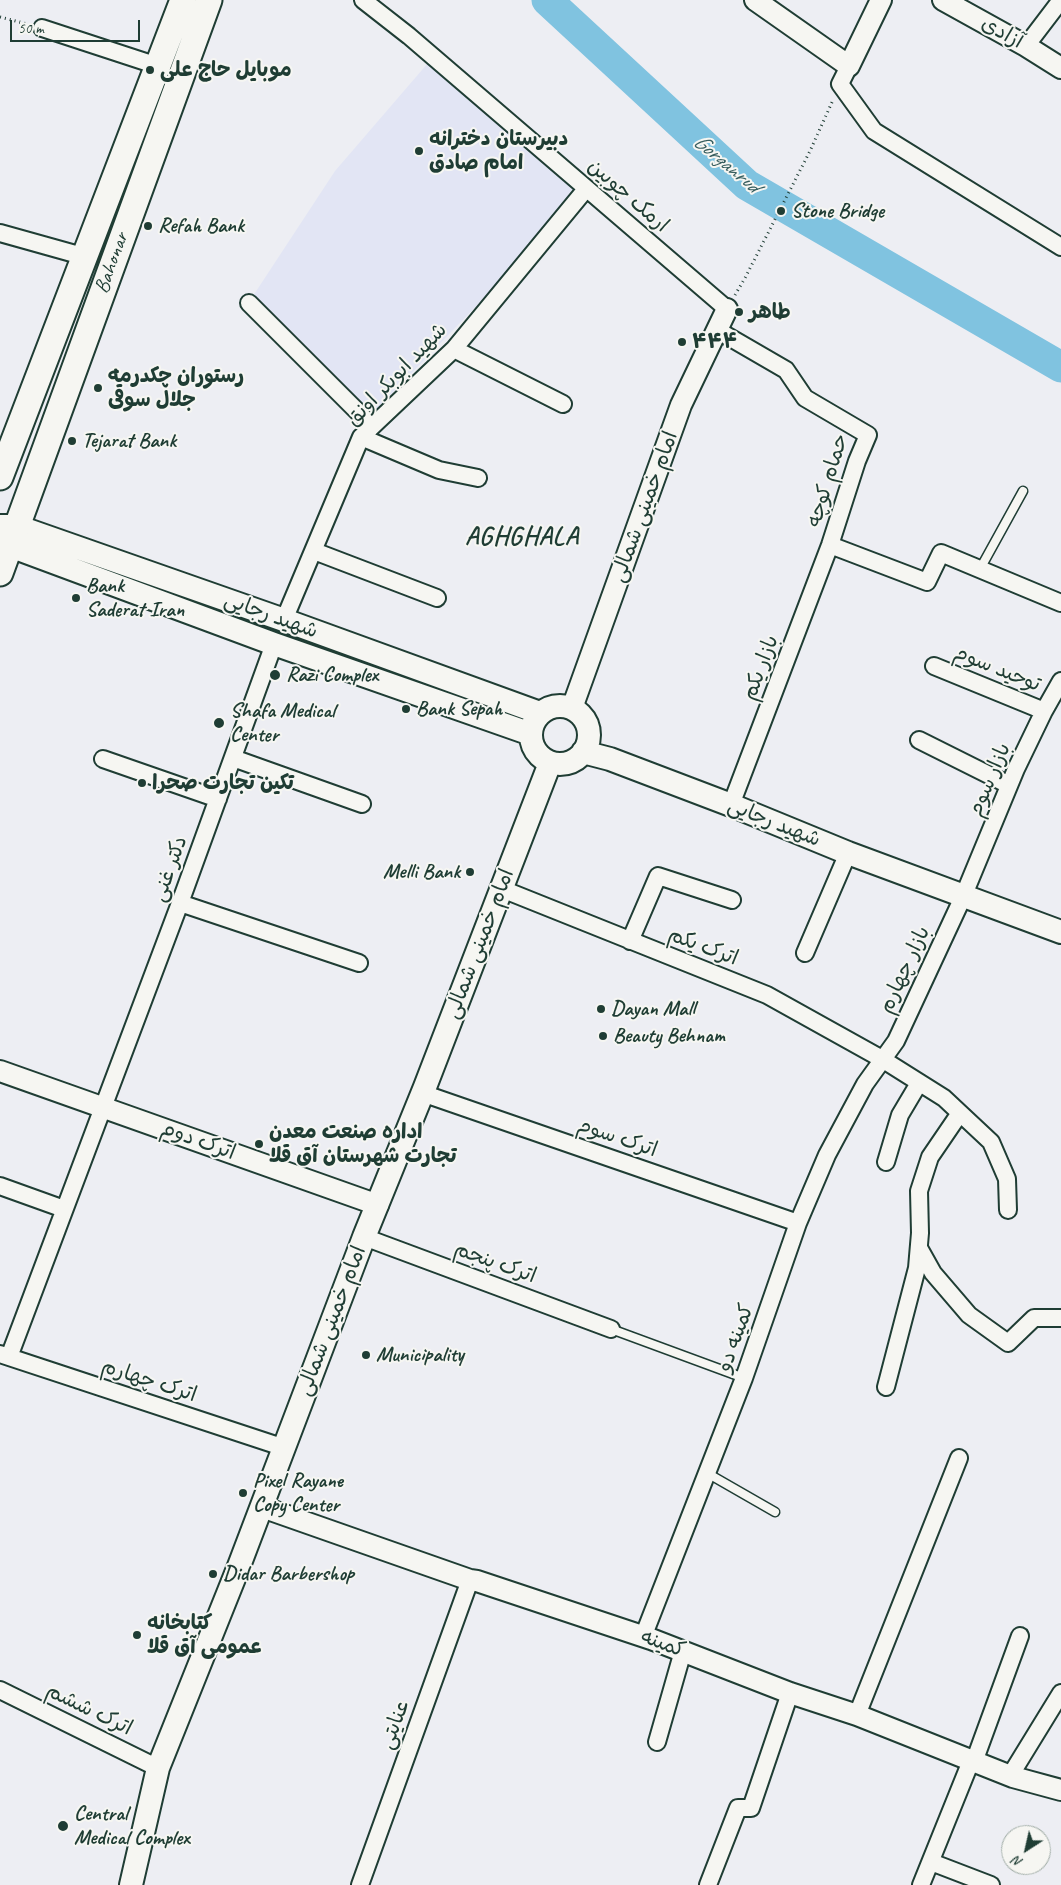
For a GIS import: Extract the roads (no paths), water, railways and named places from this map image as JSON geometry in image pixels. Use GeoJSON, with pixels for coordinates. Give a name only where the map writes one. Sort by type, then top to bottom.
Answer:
{"type":"FeatureCollection","features":[{"type":"Feature","properties":{"kind":"main road","name":"Bahonar"},"geometry":{"type":"LineString","coordinates":[[0,477],[183,0]]}},
{"type":"Feature","properties":{"kind":"main road","name":"Bahonar"},"geometry":{"type":"LineString","coordinates":[[0,573],[6,534],[208,0]]}},
{"type":"Feature","properties":{"kind":"main road","name":"شهید رجایی"},"geometry":{"type":"LineString","coordinates":[[6,534],[284,620],[540,713]]}},
{"type":"Feature","properties":{"kind":"main road","name":"شهید رجایی"},"geometry":{"type":"LineString","coordinates":[[6,534],[274,644],[530,734]]}},
{"type":"Feature","properties":{"kind":"main road"},"geometry":{"type":"LineString","coordinates":[[561,706],[572,708],[580,714],[586,723],[589,733],[588,743],[577,759],[568,763],[550,763],[539,756],[532,746],[530,734],[533,723],[540,713],[550,708],[561,706]]}},
{"type":"Feature","properties":{"kind":"main road","name":"شهید رجایی"},"geometry":{"type":"LineString","coordinates":[[583,752],[610,759],[731,805],[848,853],[1061,932]]}},
{"type":"Feature","properties":{"kind":"main road","name":"امام خمینی شمالی"},"geometry":{"type":"LineString","coordinates":[[132,1885],[158,1768],[262,1507],[364,1237],[550,763]]}},
{"type":"Feature","properties":{"kind":"street","name":"ارمک چوبین"},"geometry":{"type":"LineString","coordinates":[[363,0],[409,36],[726,309]]}},
{"type":"Feature","properties":{"kind":"street"},"geometry":{"type":"LineString","coordinates":[[755,0],[849,66]]}},
{"type":"Feature","properties":{"kind":"street"},"geometry":{"type":"LineString","coordinates":[[881,0],[840,84],[874,131],[1061,247]]}},
{"type":"Feature","properties":{"kind":"street","name":"آزادی"},"geometry":{"type":"LineString","coordinates":[[943,0],[1026,46],[1061,68]]}},
{"type":"Feature","properties":{"kind":"street"},"geometry":{"type":"LineString","coordinates":[[1026,46],[1061,0]]}},
{"type":"Feature","properties":{"kind":"street"},"geometry":{"type":"LineString","coordinates":[[42,28],[158,66]]}},
{"type":"Feature","properties":{"kind":"street","name":"شهید ابوبکر اونق"},"geometry":{"type":"LineString","coordinates":[[284,620],[367,432],[454,349],[586,189]]}},
{"type":"Feature","properties":{"kind":"street"},"geometry":{"type":"LineString","coordinates":[[0,233],[86,257]]}},
{"type":"Feature","properties":{"kind":"street"},"geometry":{"type":"LineString","coordinates":[[249,303],[367,432],[439,470],[478,478]]}},
{"type":"Feature","properties":{"kind":"street","name":"امام خمینی شمالی"},"geometry":{"type":"LineString","coordinates":[[572,708],[681,405],[726,309]]}},
{"type":"Feature","properties":{"kind":"street","name":"حمام کوچه"},"geometry":{"type":"LineString","coordinates":[[717,330],[786,370],[805,398],[868,435],[830,545]]}},
{"type":"Feature","properties":{"kind":"street"},"geometry":{"type":"LineString","coordinates":[[454,349],[563,404]]}},
{"type":"Feature","properties":{"kind":"street"},"geometry":{"type":"LineString","coordinates":[[830,545],[927,582],[941,553],[1061,603]]}},
{"type":"Feature","properties":{"kind":"street","name":"بازار یکم"},"geometry":{"type":"LineString","coordinates":[[731,805],[830,545]]}},
{"type":"Feature","properties":{"kind":"street"},"geometry":{"type":"LineString","coordinates":[[314,551],[437,598]]}},
{"type":"Feature","properties":{"kind":"street","name":"دکتر غنی"},"geometry":{"type":"LineString","coordinates":[[5,1356],[64,1209],[180,903],[274,644]]}},
{"type":"Feature","properties":{"kind":"street","name":"توحید سوم"},"geometry":{"type":"LineString","coordinates":[[934,666],[1044,711]]}},
{"type":"Feature","properties":{"kind":"street","name":"بازار سوم"},"geometry":{"type":"LineString","coordinates":[[963,897],[1009,785],[1044,711],[1061,682]]}},
{"type":"Feature","properties":{"kind":"street"},"geometry":{"type":"LineString","coordinates":[[919,740],[1009,785]]}},
{"type":"Feature","properties":{"kind":"street"},"geometry":{"type":"LineString","coordinates":[[233,758],[362,804]]}},
{"type":"Feature","properties":{"kind":"street"},"geometry":{"type":"LineString","coordinates":[[103,760],[218,799]]}},
{"type":"Feature","properties":{"kind":"street"},"geometry":{"type":"LineString","coordinates":[[806,953],[848,853]]}},
{"type":"Feature","properties":{"kind":"street"},"geometry":{"type":"LineString","coordinates":[[630,942],[658,876],[732,900]]}},
{"type":"Feature","properties":{"kind":"street","name":"اترک یکم"},"geometry":{"type":"LineString","coordinates":[[502,889],[630,942],[767,995],[882,1059],[944,1098],[991,1142],[1007,1179],[1008,1210]]}},
{"type":"Feature","properties":{"kind":"street","name":"بازار چهارم"},"geometry":{"type":"LineString","coordinates":[[882,1059],[896,1040],[963,897]]}},
{"type":"Feature","properties":{"kind":"street"},"geometry":{"type":"LineString","coordinates":[[180,903],[359,963]]}},
{"type":"Feature","properties":{"kind":"street","name":"کمینه دو"},"geometry":{"type":"LineString","coordinates":[[643,1637],[744,1378],[798,1223],[828,1155],[865,1084],[882,1059]]}},
{"type":"Feature","properties":{"kind":"street","name":"اترک دوم"},"geometry":{"type":"LineString","coordinates":[[0,1071],[378,1205]]}},
{"type":"Feature","properties":{"kind":"street"},"geometry":{"type":"LineString","coordinates":[[886,1162],[900,1115],[919,1083]]}},
{"type":"Feature","properties":{"kind":"street","name":"اترک سوم"},"geometry":{"type":"LineString","coordinates":[[422,1093],[798,1223]]}},
{"type":"Feature","properties":{"kind":"street"},"geometry":{"type":"LineString","coordinates":[[886,1387],[917,1268],[919,1191],[930,1157],[960,1113]]}},
{"type":"Feature","properties":{"kind":"street"},"geometry":{"type":"LineString","coordinates":[[0,1186],[64,1209]]}},
{"type":"Feature","properties":{"kind":"street","name":"اترک پنجم"},"geometry":{"type":"LineString","coordinates":[[364,1237],[611,1329]]}},
{"type":"Feature","properties":{"kind":"street"},"geometry":{"type":"LineString","coordinates":[[919,1248],[933,1273],[969,1315],[1008,1343],[1034,1318],[1061,1318]]}},
{"type":"Feature","properties":{"kind":"street","name":"اترک چهارم"},"geometry":{"type":"LineString","coordinates":[[5,1356],[285,1448]]}},
{"type":"Feature","properties":{"kind":"street"},"geometry":{"type":"LineString","coordinates":[[857,1715],[959,1458]]}},
{"type":"Feature","properties":{"kind":"street","name":"کمینه"},"geometry":{"type":"LineString","coordinates":[[262,1507],[470,1580],[683,1651],[790,1692],[857,1715],[1010,1776],[1061,1790]]}},
{"type":"Feature","properties":{"kind":"street","name":"عنایتی"},"geometry":{"type":"LineString","coordinates":[[360,1885],[470,1580]]}},
{"type":"Feature","properties":{"kind":"street"},"geometry":{"type":"LineString","coordinates":[[921,1885],[973,1761],[1020,1636]]}},
{"type":"Feature","properties":{"kind":"street"},"geometry":{"type":"LineString","coordinates":[[657,1742],[683,1651]]}},
{"type":"Feature","properties":{"kind":"street","name":"اترک ششم"},"geometry":{"type":"LineString","coordinates":[[0,1690],[158,1768]]}},
{"type":"Feature","properties":{"kind":"street"},"geometry":{"type":"LineString","coordinates":[[708,1885],[738,1808],[751,1808],[790,1692]]}},
{"type":"Feature","properties":{"kind":"street"},"geometry":{"type":"LineString","coordinates":[[1010,1776],[1061,1693]]}},
{"type":"Feature","properties":{"kind":"street"},"geometry":{"type":"LineString","coordinates":[[931,1862],[991,1885]]}},
{"type":"Feature","properties":{"kind":"lane"},"geometry":{"type":"LineString","coordinates":[[980,569],[1023,491]]}},
{"type":"Feature","properties":{"kind":"lane"},"geometry":{"type":"LineString","coordinates":[[611,1329],[744,1378]]}},
{"type":"Feature","properties":{"kind":"lane"},"geometry":{"type":"LineString","coordinates":[[707,1473],[775,1512]]}},
{"type":"Feature","properties":{"kind":"waterway","name":"Gorganrud"},"geometry":{"type":"LineString","coordinates":[[547,0],[747,185],[1061,367]]}},
{"type":"Feature","properties":{"kind":"place","name":"موبایل حاج علی"},"geometry":{"type":"Point","coordinates":[150,70]}},
{"type":"Feature","properties":{"kind":"place","name":"دبیرستان دخترانه امام صادق"},"geometry":{"type":"Point","coordinates":[419,151]}},
{"type":"Feature","properties":{"kind":"place","name":"Stone Bridge"},"geometry":{"type":"Point","coordinates":[781,211]}},
{"type":"Feature","properties":{"kind":"place","name":"Refah Bank"},"geometry":{"type":"Point","coordinates":[148,226]}},
{"type":"Feature","properties":{"kind":"place","name":"طاهر"},"geometry":{"type":"Point","coordinates":[739,312]}},
{"type":"Feature","properties":{"kind":"place","name":"۴۴۴"},"geometry":{"type":"Point","coordinates":[682,342]}},
{"type":"Feature","properties":{"kind":"place","name":"رستوران چکدرمه جلال سوقی"},"geometry":{"type":"Point","coordinates":[98,388]}},
{"type":"Feature","properties":{"kind":"place","name":"Tejarat Bank"},"geometry":{"type":"Point","coordinates":[72,441]}},
{"type":"Feature","properties":{"kind":"place","name":"Bank Saderat Iran"},"geometry":{"type":"Point","coordinates":[76,598]}},
{"type":"Feature","properties":{"kind":"place","name":"Razi Complex"},"geometry":{"type":"Point","coordinates":[275,675]}},
{"type":"Feature","properties":{"kind":"place","name":"Bank Sepah"},"geometry":{"type":"Point","coordinates":[406,709]}},
{"type":"Feature","properties":{"kind":"place","name":"Shafa Medical Center"},"geometry":{"type":"Point","coordinates":[219,723]}},
{"type":"Feature","properties":{"kind":"place","name":"تکین تجارت صحرا"},"geometry":{"type":"Point","coordinates":[142,783]}},
{"type":"Feature","properties":{"kind":"place","name":"Melli Bank"},"geometry":{"type":"Point","coordinates":[470,872]}},
{"type":"Feature","properties":{"kind":"place","name":"Dayan Mall"},"geometry":{"type":"Point","coordinates":[601,1009]}},
{"type":"Feature","properties":{"kind":"place","name":"Beauty Behnam"},"geometry":{"type":"Point","coordinates":[603,1036]}},
{"type":"Feature","properties":{"kind":"place","name":"اداره صنعت معدن تجارت شهرستان آق قلا"},"geometry":{"type":"Point","coordinates":[259,1144]}},
{"type":"Feature","properties":{"kind":"place","name":"Municipality"},"geometry":{"type":"Point","coordinates":[366,1355]}},
{"type":"Feature","properties":{"kind":"place","name":"Pixel Rayane Copy Center"},"geometry":{"type":"Point","coordinates":[243,1493]}},
{"type":"Feature","properties":{"kind":"place","name":"Didar Barbershop"},"geometry":{"type":"Point","coordinates":[213,1574]}},
{"type":"Feature","properties":{"kind":"place","name":"کتابخانه عمومی آق قلا"},"geometry":{"type":"Point","coordinates":[137,1635]}},
{"type":"Feature","properties":{"kind":"place","name":"Central Medical Complex"},"geometry":{"type":"Point","coordinates":[63,1826]}},
{"type":"Feature","properties":{"kind":"district","name":"AGHGHALA"},"geometry":{"type":"Point","coordinates":[522,537]}}]}
